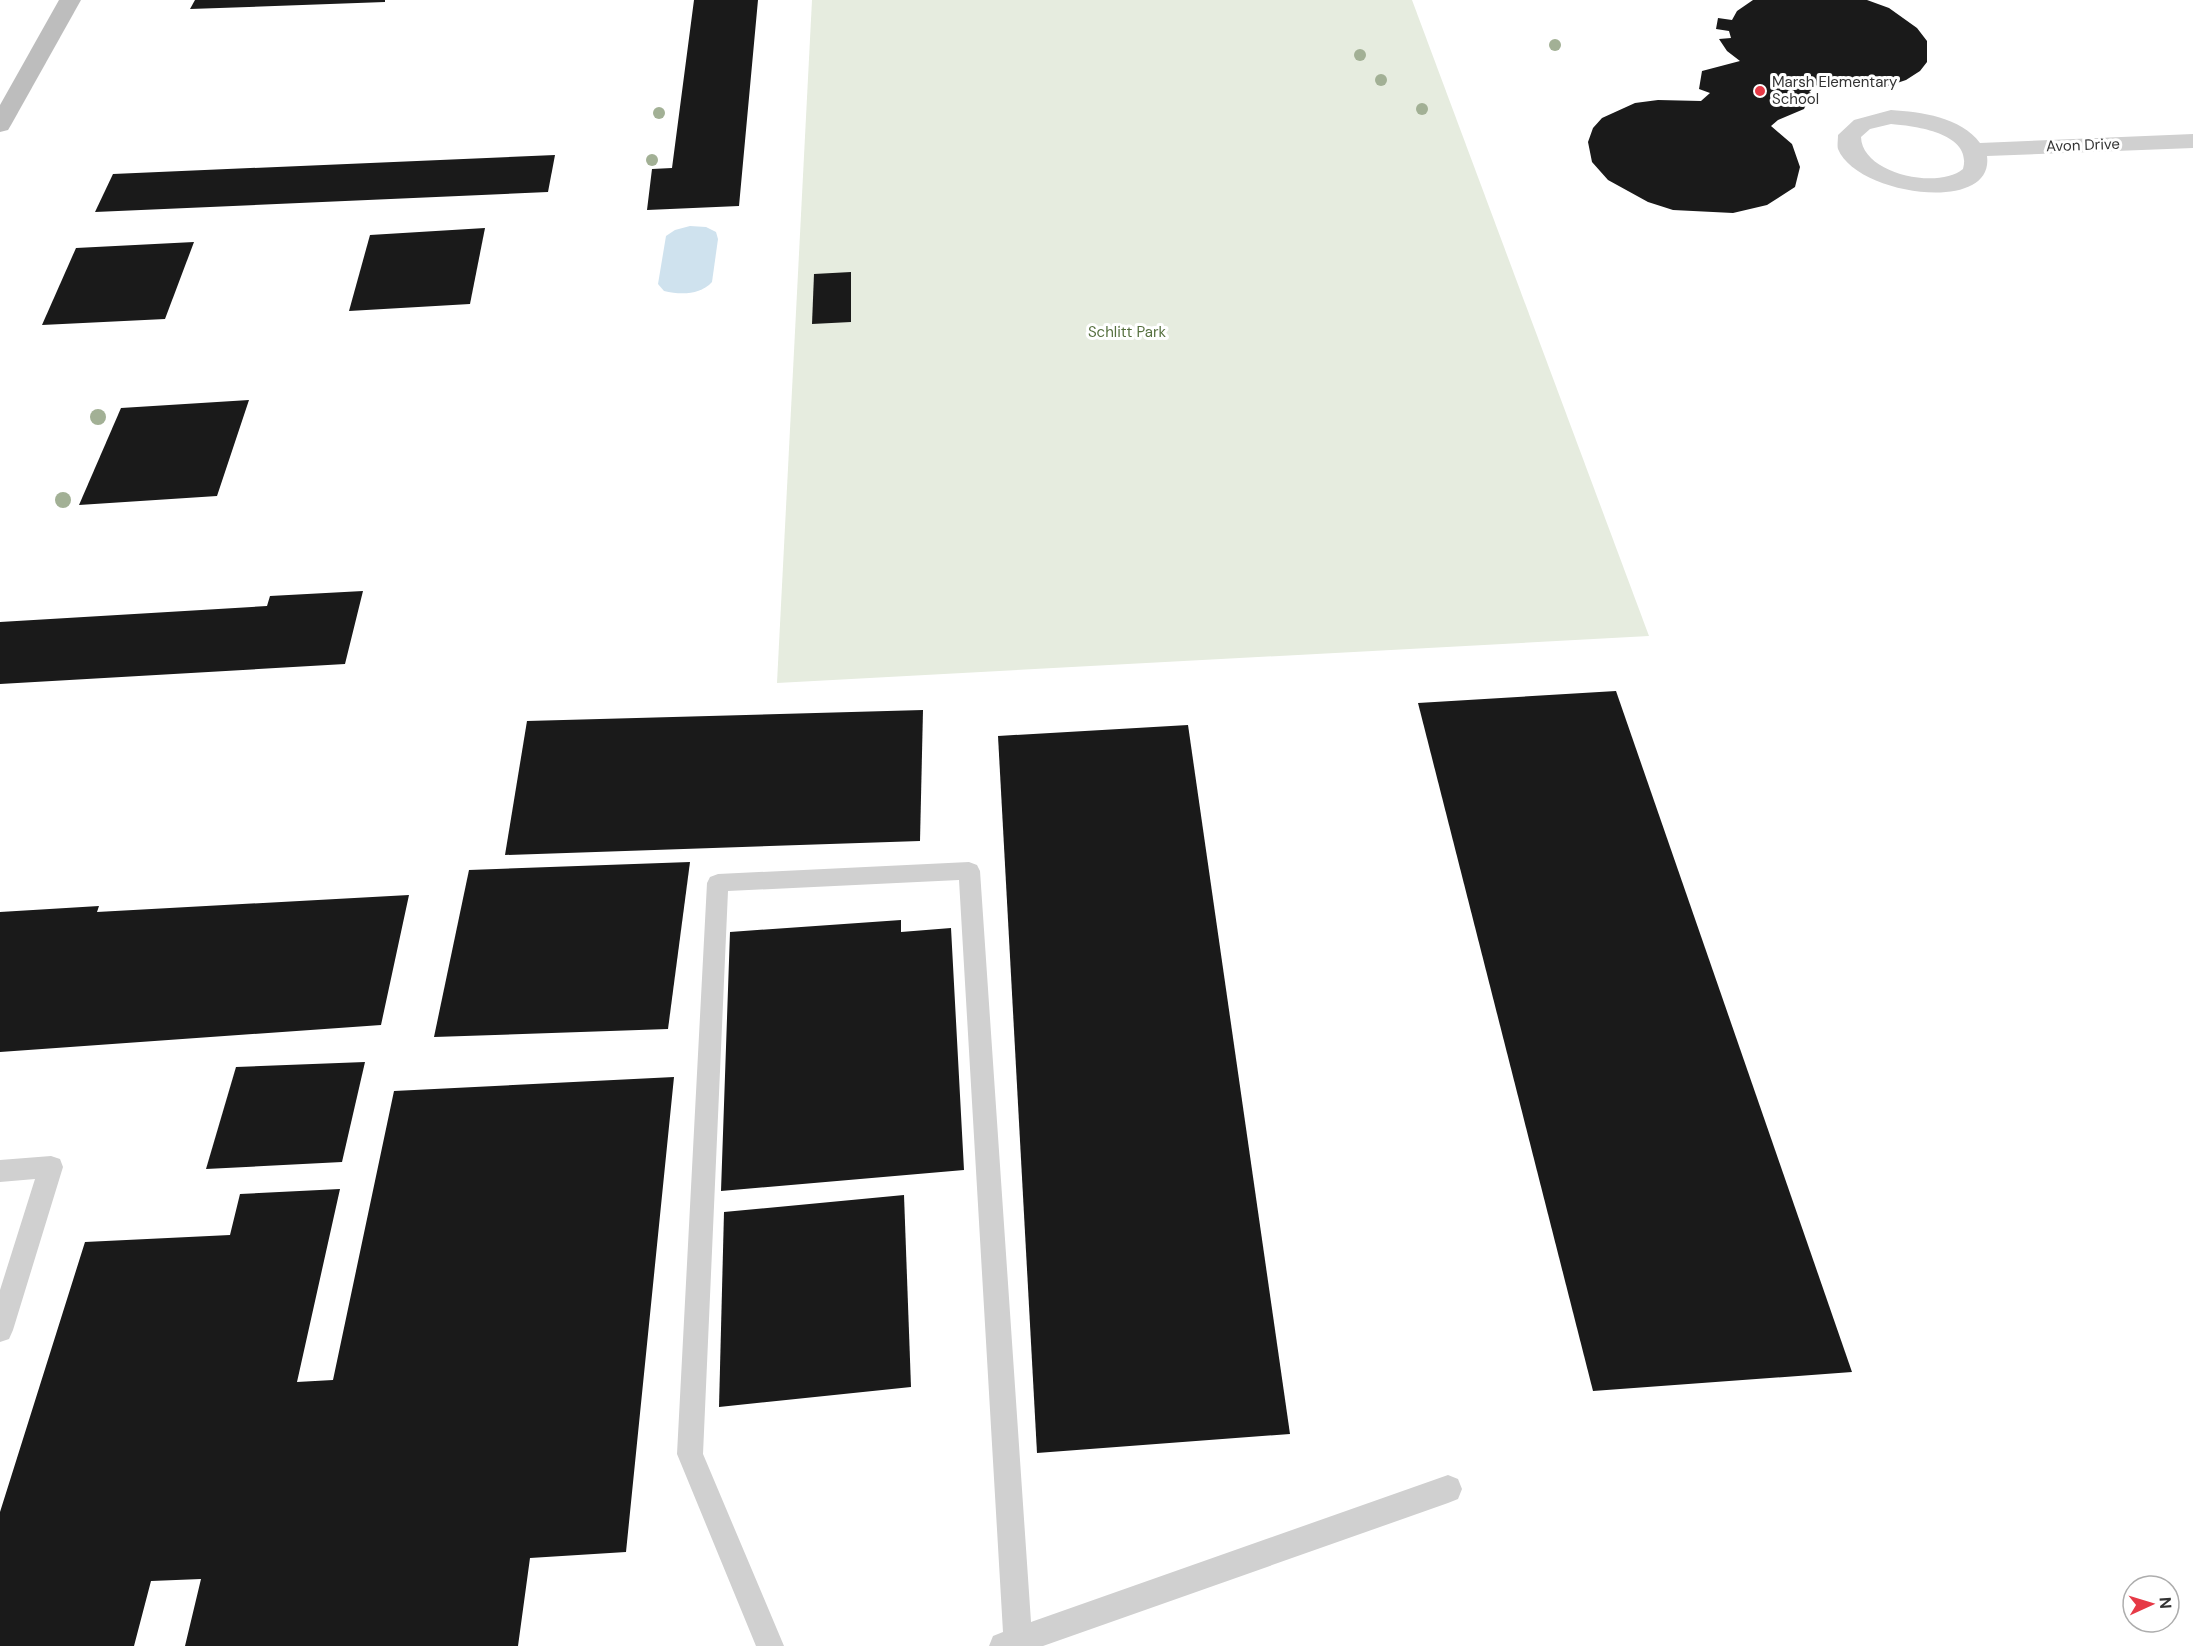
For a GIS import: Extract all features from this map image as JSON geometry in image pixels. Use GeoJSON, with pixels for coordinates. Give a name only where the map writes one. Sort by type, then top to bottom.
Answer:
{"type":"FeatureCollection","features":[{"type":"Feature","properties":{"kind":"street"},"geometry":{"type":"LineString","coordinates":[[0,125],[70,0]]}},
{"type":"Feature","properties":{"kind":"street"},"geometry":{"type":"LineString","coordinates":[[1882,118],[1910,118],[1948,129],[1963,138],[1974,150],[1977,161],[1974,172],[1963,180],[1945,185],[1924,186],[1901,183],[1879,176],[1862,165],[1851,154],[1847,143],[1850,133],[1859,125],[1882,118]]}},
{"type":"Feature","properties":{"kind":"street","name":"Avon Drive"},"geometry":{"type":"LineString","coordinates":[[1974,150],[2193,141]]}},
{"type":"Feature","properties":{"kind":"lane"},"geometry":{"type":"LineString","coordinates":[[770,1646],[690,1455],[718,883],[969,871],[1010,1643],[1448,1489]]}},
{"type":"Feature","properties":{"kind":"lane"},"geometry":{"type":"LineString","coordinates":[[0,1171],[51,1167],[0,1330]]}},
{"type":"Feature","properties":{"kind":"green space","name":"Schlitt Park"},"geometry":{"type":"Polygon","coordinates":[[[812,0],[1412,0],[1649,636],[777,683],[812,0]]]}},
{"type":"Feature","properties":{"kind":"water"},"geometry":{"type":"Polygon","coordinates":[[[690,226],[706,227],[716,232],[718,239],[712,282],[696,292],[664,291],[658,284],[666,236],[675,230],[690,226]]]}},
{"type":"Feature","properties":{"kind":"building"},"geometry":{"type":"Polygon","coordinates":[[[195,0],[385,0],[385,2],[190,9],[195,0]]]}},
{"type":"Feature","properties":{"kind":"building"},"geometry":{"type":"Polygon","coordinates":[[[694,0],[758,0],[739,206],[647,210],[652,169],[672,168],[694,0]]]}},
{"type":"Feature","properties":{"kind":"building"},"geometry":{"type":"Polygon","coordinates":[[[1753,0],[1867,0],[1889,8],[1917,28],[1927,41],[1927,62],[1920,71],[1906,80],[1888,86],[1867,89],[1817,85],[1809,92],[1811,93],[1804,109],[1778,120],[1771,126],[1792,144],[1800,167],[1795,187],[1767,205],[1733,213],[1673,210],[1648,202],[1608,180],[1592,162],[1588,142],[1593,128],[1602,118],[1635,103],[1658,100],[1701,101],[1710,93],[1699,89],[1702,71],[1740,61],[1727,51],[1719,39],[1731,38],[1729,31],[1716,29],[1718,18],[1732,20],[1737,11],[1753,0]]]}},
{"type":"Feature","properties":{"kind":"building"},"geometry":{"type":"Polygon","coordinates":[[[555,155],[548,192],[95,212],[113,174],[555,155]]]}},
{"type":"Feature","properties":{"kind":"building"},"geometry":{"type":"Polygon","coordinates":[[[485,228],[470,304],[349,311],[370,235],[485,228]]]}},
{"type":"Feature","properties":{"kind":"building"},"geometry":{"type":"Polygon","coordinates":[[[194,242],[165,319],[42,325],[76,248],[194,242]]]}},
{"type":"Feature","properties":{"kind":"building"},"geometry":{"type":"Polygon","coordinates":[[[851,272],[851,322],[812,324],[814,274],[851,272]]]}},
{"type":"Feature","properties":{"kind":"building"},"geometry":{"type":"Polygon","coordinates":[[[249,400],[217,496],[79,505],[121,408],[249,400]]]}},
{"type":"Feature","properties":{"kind":"building"},"geometry":{"type":"Polygon","coordinates":[[[363,591],[345,664],[0,684],[0,622],[267,606],[270,596],[363,591]]]}},
{"type":"Feature","properties":{"kind":"building"},"geometry":{"type":"Polygon","coordinates":[[[1616,691],[1852,1372],[1593,1391],[1418,703],[1616,691]]]}},
{"type":"Feature","properties":{"kind":"building"},"geometry":{"type":"Polygon","coordinates":[[[923,710],[920,841],[505,855],[527,721],[923,710]]]}},
{"type":"Feature","properties":{"kind":"building"},"geometry":{"type":"Polygon","coordinates":[[[1188,725],[1290,1434],[1037,1453],[998,736],[1188,725]]]}},
{"type":"Feature","properties":{"kind":"building"},"geometry":{"type":"Polygon","coordinates":[[[690,862],[668,1029],[434,1037],[469,870],[690,862]]]}},
{"type":"Feature","properties":{"kind":"building"},"geometry":{"type":"Polygon","coordinates":[[[409,895],[381,1025],[0,1052],[0,912],[99,906],[97,912],[409,895]]]}},
{"type":"Feature","properties":{"kind":"building"},"geometry":{"type":"Polygon","coordinates":[[[901,920],[901,932],[951,928],[964,1170],[721,1191],[730,932],[901,920]]]}},
{"type":"Feature","properties":{"kind":"building"},"geometry":{"type":"Polygon","coordinates":[[[365,1062],[342,1162],[206,1169],[236,1067],[365,1062]]]}},
{"type":"Feature","properties":{"kind":"building"},"geometry":{"type":"Polygon","coordinates":[[[674,1077],[626,1552],[530,1558],[518,1646],[185,1646],[201,1579],[151,1581],[134,1646],[0,1646],[0,1512],[85,1242],[230,1235],[240,1194],[340,1189],[297,1382],[333,1380],[394,1091],[674,1077]]]}},
{"type":"Feature","properties":{"kind":"building"},"geometry":{"type":"Polygon","coordinates":[[[904,1195],[911,1387],[719,1407],[724,1212],[904,1195]]]}},
{"type":"Feature","properties":{"kind":"place","name":"Marsh Elementary School"},"geometry":{"type":"Point","coordinates":[1760,91]}}]}
